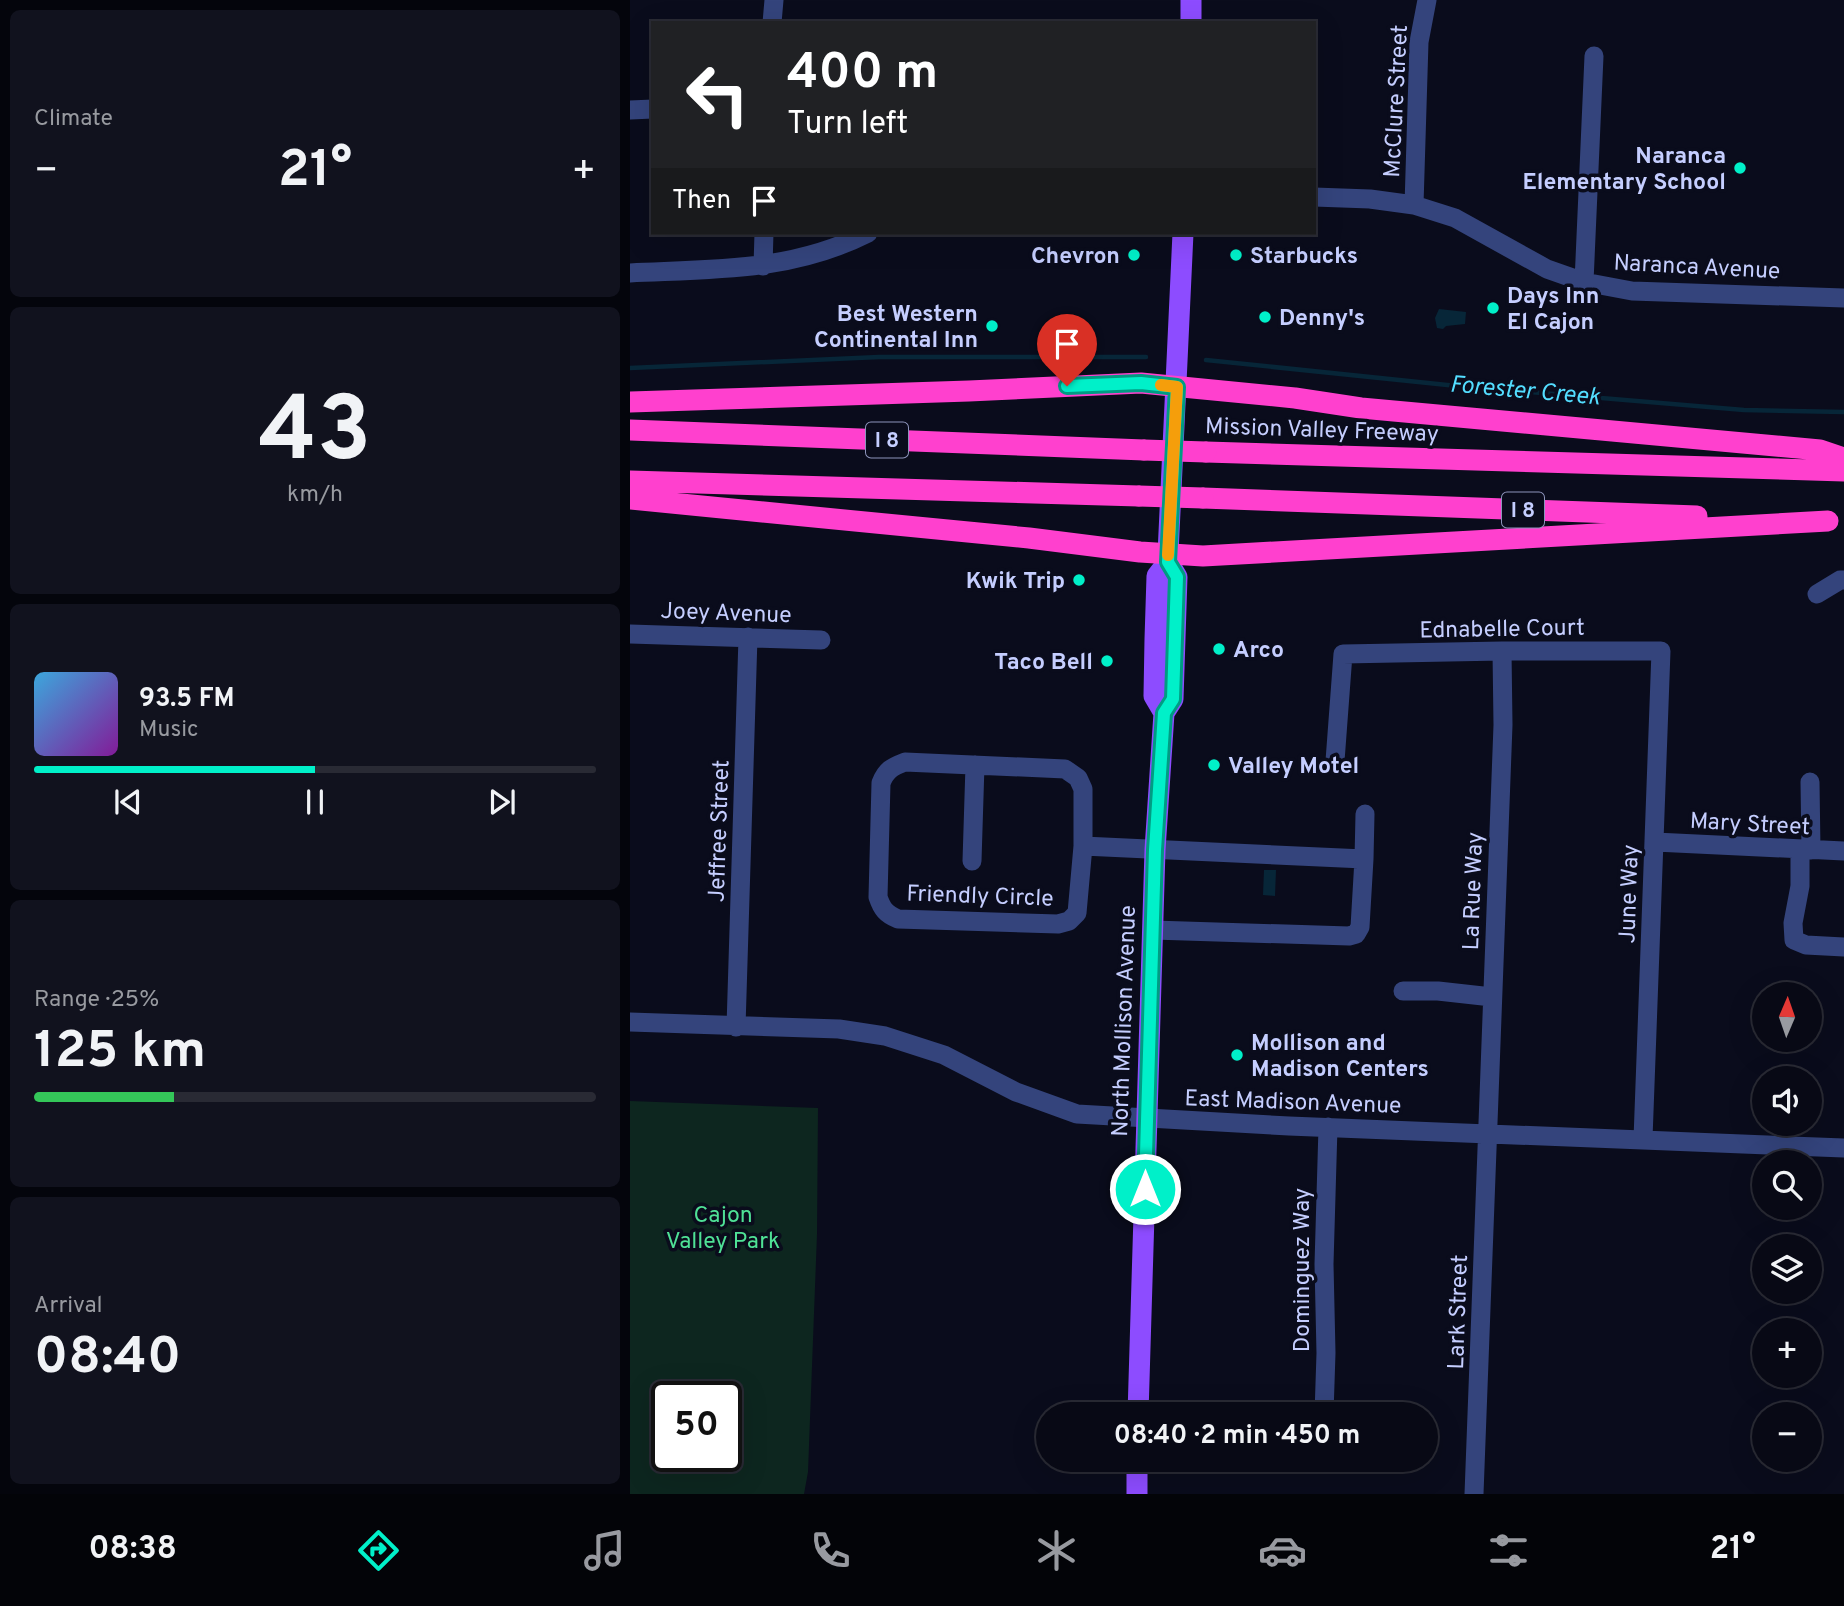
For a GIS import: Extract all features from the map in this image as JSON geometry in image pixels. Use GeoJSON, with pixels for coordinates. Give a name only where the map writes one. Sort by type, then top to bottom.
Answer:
{"type":"FeatureCollection","features":[{"type":"Feature","properties":{"kind":"highway"},"geometry":{"type":"LineString","coordinates":[[630,402],[1141,383],[1295,398],[1361,408],[1820,450],[1844,458]]}},
{"type":"Feature","properties":{"kind":"highway","name":"Mission Valley Freeway"},"geometry":{"type":"LineString","coordinates":[[630,430],[1144,450],[1844,471]]}},
{"type":"Feature","properties":{"kind":"highway","name":"I 8"},"geometry":{"type":"LineString","coordinates":[[630,481],[1203,498],[1836,522]]}},
{"type":"Feature","properties":{"kind":"highway"},"geometry":{"type":"LineString","coordinates":[[630,499],[1168,558],[1836,522]]}},
{"type":"Feature","properties":{"kind":"main road"},"geometry":{"type":"LineString","coordinates":[[1191,0],[1191,21]]}},
{"type":"Feature","properties":{"kind":"main road","name":"North Mollison Avenue"},"geometry":{"type":"LineString","coordinates":[[1138,1402],[1155,850],[1164,713],[1173,699],[1174,678],[1177,577],[1168,558],[1183,235]]}},
{"type":"Feature","properties":{"kind":"main road","name":"North Mollison Avenue"},"geometry":{"type":"LineString","coordinates":[[1164,713],[1154,696],[1155,646],[1157,576],[1168,558]]}},
{"type":"Feature","properties":{"kind":"main road"},"geometry":{"type":"LineString","coordinates":[[1155,646],[1163,652],[1167,676],[1174,678]]}},
{"type":"Feature","properties":{"kind":"main road"},"geometry":{"type":"LineString","coordinates":[[1137,1472],[1137,1494]]}},
{"type":"Feature","properties":{"kind":"street"},"geometry":{"type":"LineString","coordinates":[[772,21],[774,0]]}},
{"type":"Feature","properties":{"kind":"street"},"geometry":{"type":"LineString","coordinates":[[1182,0],[1191,0]]}},
{"type":"Feature","properties":{"kind":"street","name":"McClure Street"},"geometry":{"type":"LineString","coordinates":[[1413,205],[1419,42],[1427,0]]}},
{"type":"Feature","properties":{"kind":"street"},"geometry":{"type":"LineString","coordinates":[[1584,282],[1594,56]]}},
{"type":"Feature","properties":{"kind":"street"},"geometry":{"type":"LineString","coordinates":[[630,110],[651,109]]}},
{"type":"Feature","properties":{"kind":"street","name":"Naranca Avenue"},"geometry":{"type":"LineString","coordinates":[[1316,197],[1403,202],[1455,218],[1547,269],[1584,282],[1632,291],[1844,298]]}},
{"type":"Feature","properties":{"kind":"street"},"geometry":{"type":"LineString","coordinates":[[763,267],[764,235]]}},
{"type":"Feature","properties":{"kind":"street"},"geometry":{"type":"LineString","coordinates":[[630,273],[763,267],[810,256],[863,235]]}},
{"type":"Feature","properties":{"kind":"street"},"geometry":{"type":"LineString","coordinates":[[1817,594],[1844,580]]}},
{"type":"Feature","properties":{"kind":"street","name":"Joey Avenue"},"geometry":{"type":"LineString","coordinates":[[630,634],[821,640]]}},
{"type":"Feature","properties":{"kind":"street","name":"Jeffree Street"},"geometry":{"type":"LineString","coordinates":[[736,1027],[748,637]]}},
{"type":"Feature","properties":{"kind":"street","name":"La Rue Way"},"geometry":{"type":"LineString","coordinates":[[1489,1133],[1503,724],[1502,651]]}},
{"type":"Feature","properties":{"kind":"street","name":"Ednabelle Court"},"geometry":{"type":"LineString","coordinates":[[1335,761],[1343,654],[1661,652]]}},
{"type":"Feature","properties":{"kind":"street","name":"June Way"},"geometry":{"type":"LineString","coordinates":[[1643,1139],[1661,652]]}},
{"type":"Feature","properties":{"kind":"street","name":"Friendly Circle"},"geometry":{"type":"LineString","coordinates":[[905,762],[975,765],[1065,769],[1078,778],[1083,789],[1080,900],[1077,913],[1069,921],[1058,923],[898,919],[882,909],[877,897],[881,783],[884,774],[891,767],[905,762]]}},
{"type":"Feature","properties":{"kind":"street"},"geometry":{"type":"LineString","coordinates":[[972,861],[975,765]]}},
{"type":"Feature","properties":{"kind":"street"},"geometry":{"type":"LineString","coordinates":[[1810,782],[1805,850],[1793,923],[1794,940],[1806,945],[1844,947]]}},
{"type":"Feature","properties":{"kind":"street"},"geometry":{"type":"LineString","coordinates":[[1153,930],[1349,936],[1356,934],[1360,927],[1365,814]]}},
{"type":"Feature","properties":{"kind":"street","name":"Mary Street"},"geometry":{"type":"LineString","coordinates":[[1654,842],[1844,851]]}},
{"type":"Feature","properties":{"kind":"street"},"geometry":{"type":"LineString","coordinates":[[1083,846],[1364,859]]}},
{"type":"Feature","properties":{"kind":"street"},"geometry":{"type":"LineString","coordinates":[[1403,991],[1438,991],[1492,997]]}},
{"type":"Feature","properties":{"kind":"street","name":"East Madison Avenue"},"geometry":{"type":"LineString","coordinates":[[630,1022],[839,1029],[885,1036],[944,1055],[1016,1093],[1077,1114],[1844,1148]]}},
{"type":"Feature","properties":{"kind":"street","name":"Dominguez Way"},"geometry":{"type":"LineString","coordinates":[[1324,1402],[1324,1264],[1328,1127]]}},
{"type":"Feature","properties":{"kind":"street","name":"Lark Street"},"geometry":{"type":"LineString","coordinates":[[1474,1494],[1489,1133]]}},
{"type":"Feature","properties":{"kind":"green space","name":"Cajon Valley Park"},"geometry":{"type":"Polygon","coordinates":[[[630,1101],[818,1108],[817,1234],[808,1472],[804,1494],[630,1494],[630,1101]]]}},
{"type":"Feature","properties":{"kind":"water"},"geometry":{"type":"Polygon","coordinates":[[[1439,309],[1466,312],[1465,324],[1437,328],[1435,318],[1439,309]]]}},
{"type":"Feature","properties":{"kind":"water"},"geometry":{"type":"Polygon","coordinates":[[[1264,870],[1276,870],[1275,896],[1263,895],[1264,870]]]}},
{"type":"Feature","properties":{"kind":"waterway","name":"Forester Creek"},"geometry":{"type":"LineString","coordinates":[[630,368],[879,357],[1146,357]]}},
{"type":"Feature","properties":{"kind":"waterway","name":"Forester Creek"},"geometry":{"type":"LineString","coordinates":[[1206,360],[1457,386],[1744,410],[1844,412]]}},
{"type":"Feature","properties":{"kind":"slow traffic"},"geometry":{"type":"LineString","coordinates":[[1161,385],[1177,387],[1168,555]]}},
{"type":"Feature","properties":{"kind":"place","name":"Naranca Elementary School"},"geometry":{"type":"Point","coordinates":[1740,168]}},
{"type":"Feature","properties":{"kind":"place","name":"Chevron"},"geometry":{"type":"Point","coordinates":[1134,255]}},
{"type":"Feature","properties":{"kind":"place","name":"Starbucks"},"geometry":{"type":"Point","coordinates":[1236,255]}},
{"type":"Feature","properties":{"kind":"place","name":"Days Inn El Cajon"},"geometry":{"type":"Point","coordinates":[1493,308]}},
{"type":"Feature","properties":{"kind":"place","name":"Denny's"},"geometry":{"type":"Point","coordinates":[1265,317]}},
{"type":"Feature","properties":{"kind":"place","name":"Best Western Continental Inn"},"geometry":{"type":"Point","coordinates":[992,326]}},
{"type":"Feature","properties":{"kind":"place","name":"Kwik Trip"},"geometry":{"type":"Point","coordinates":[1079,580]}},
{"type":"Feature","properties":{"kind":"place","name":"Arco"},"geometry":{"type":"Point","coordinates":[1219,649]}},
{"type":"Feature","properties":{"kind":"place","name":"Taco Bell"},"geometry":{"type":"Point","coordinates":[1107,661]}},
{"type":"Feature","properties":{"kind":"place","name":"Valley Motel"},"geometry":{"type":"Point","coordinates":[1214,765]}},
{"type":"Feature","properties":{"kind":"place","name":"Mollison and Madison Centers"},"geometry":{"type":"Point","coordinates":[1237,1055]}},
{"type":"Feature","properties":{"kind":"route"},"geometry":{"type":"LineString","coordinates":[[1067,386],[1141,383],[1177,387],[1168,562],[1177,577],[1173,699],[1164,713],[1155,850],[1145,1189]]}}]}
